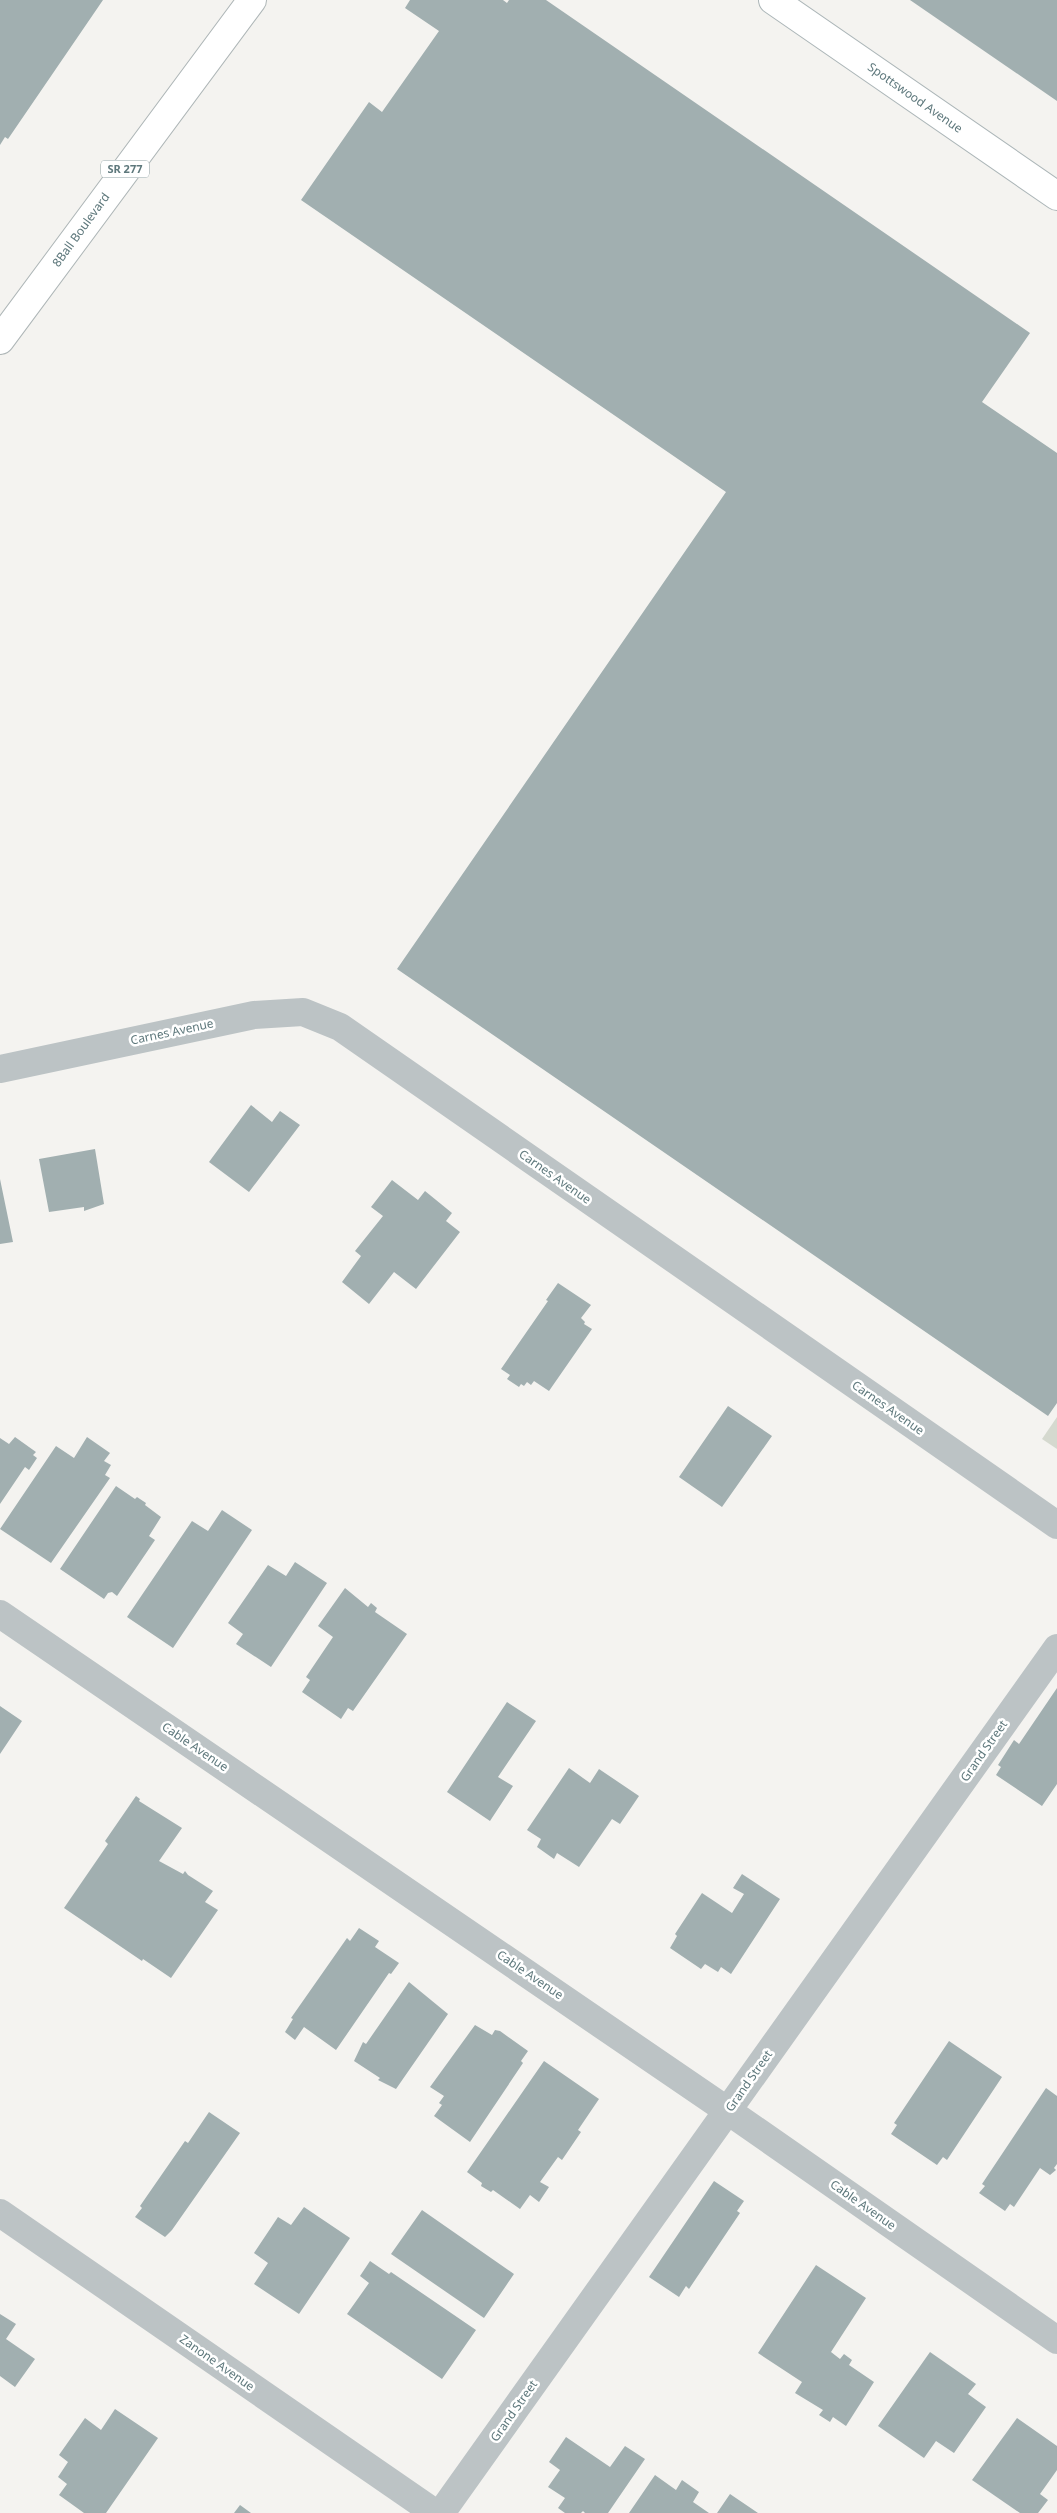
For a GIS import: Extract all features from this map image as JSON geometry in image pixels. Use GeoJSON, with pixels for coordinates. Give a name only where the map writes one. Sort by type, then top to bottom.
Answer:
{"type":"FeatureCollection","features":[{"type":"Feature","properties":{"kind":"main road","name":"8Ball Boulevard"},"geometry":{"type":"LineString","coordinates":[[0,340],[252,0]]}},
{"type":"Feature","properties":{"kind":"main road","name":"Spottswood Avenue"},"geometry":{"type":"LineString","coordinates":[[773,0],[1057,196]]}},
{"type":"Feature","properties":{"kind":"street","name":"Carnes Avenue"},"geometry":{"type":"LineString","coordinates":[[0,1069],[254,1015],[302,1012],[340,1027],[1057,1525]]}},
{"type":"Feature","properties":{"kind":"street","name":"Cable Avenue"},"geometry":{"type":"LineString","coordinates":[[0,1614],[728,2110],[1057,2340]]}},
{"type":"Feature","properties":{"kind":"street","name":"Grand Street"},"geometry":{"type":"LineString","coordinates":[[441,2513],[1057,1648]]}},
{"type":"Feature","properties":{"kind":"street","name":"Zanone Avenue"},"geometry":{"type":"LineString","coordinates":[[0,2213],[435,2513]]}},
{"type":"Feature","properties":{"kind":"shaded area"},"geometry":{"type":"Polygon","coordinates":[[[1057,1417],[1057,1449],[1042,1439],[1057,1417]]]}},
{"type":"Feature","properties":{"kind":"building"},"geometry":{"type":"Polygon","coordinates":[[[0,0],[103,0],[8,139],[5,137],[0,145],[0,0]]]}},
{"type":"Feature","properties":{"kind":"building"},"geometry":{"type":"Polygon","coordinates":[[[410,0],[503,0],[507,3],[509,0],[546,0],[1030,333],[982,402],[1057,453],[1057,1403],[1048,1416],[397,969],[726,492],[301,200],[369,102],[382,112],[439,31],[405,8],[410,0]]]}},
{"type":"Feature","properties":{"kind":"building"},"geometry":{"type":"Polygon","coordinates":[[[910,0],[1057,0],[1057,101],[910,0]]]}},
{"type":"Feature","properties":{"kind":"building"},"geometry":{"type":"Polygon","coordinates":[[[251,1105],[272,1122],[280,1111],[300,1125],[249,1192],[209,1162],[251,1105]]]}},
{"type":"Feature","properties":{"kind":"building"},"geometry":{"type":"Polygon","coordinates":[[[95,1149],[104,1204],[84,1211],[84,1207],[49,1212],[39,1159],[95,1149]]]}},
{"type":"Feature","properties":{"kind":"building"},"geometry":{"type":"Polygon","coordinates":[[[0,1179],[13,1242],[0,1244],[0,1179]]]}},
{"type":"Feature","properties":{"kind":"building"},"geometry":{"type":"Polygon","coordinates":[[[392,1180],[418,1200],[425,1191],[452,1213],[446,1221],[460,1232],[416,1289],[394,1272],[369,1304],[342,1282],[361,1256],[355,1251],[383,1216],[371,1207],[392,1180]]]}},
{"type":"Feature","properties":{"kind":"building"},"geometry":{"type":"Polygon","coordinates":[[[558,1283],[591,1305],[581,1318],[585,1322],[584,1324],[592,1329],[549,1391],[534,1381],[531,1385],[527,1382],[524,1386],[521,1384],[519,1387],[507,1379],[510,1375],[501,1369],[548,1301],[546,1300],[558,1283]]]}},
{"type":"Feature","properties":{"kind":"building"},"geometry":{"type":"Polygon","coordinates":[[[728,1406],[772,1436],[722,1507],[679,1477],[728,1406]]]}},
{"type":"Feature","properties":{"kind":"building"},"geometry":{"type":"Polygon","coordinates":[[[15,1437],[36,1452],[33,1455],[37,1458],[29,1470],[25,1467],[0,1504],[0,1438],[9,1444],[15,1437]]]}},
{"type":"Feature","properties":{"kind":"building"},"geometry":{"type":"Polygon","coordinates":[[[87,1437],[110,1453],[104,1461],[111,1465],[105,1475],[110,1478],[51,1563],[0,1529],[56,1446],[74,1458],[87,1437]]]}},
{"type":"Feature","properties":{"kind":"building"},"geometry":{"type":"Polygon","coordinates":[[[116,1486],[135,1499],[137,1497],[146,1503],[145,1505],[161,1517],[149,1536],[155,1540],[117,1596],[112,1592],[108,1593],[104,1599],[60,1569],[116,1486]]]}},
{"type":"Feature","properties":{"kind":"building"},"geometry":{"type":"Polygon","coordinates":[[[222,1510],[252,1530],[173,1648],[127,1617],[192,1521],[208,1531],[222,1510]]]}},
{"type":"Feature","properties":{"kind":"building"},"geometry":{"type":"Polygon","coordinates":[[[295,1562],[327,1583],[271,1667],[236,1644],[243,1634],[228,1623],[268,1565],[286,1576],[295,1562]]]}},
{"type":"Feature","properties":{"kind":"building"},"geometry":{"type":"Polygon","coordinates":[[[345,1588],[368,1607],[371,1603],[377,1608],[375,1612],[407,1634],[353,1711],[348,1708],[341,1719],[302,1692],[310,1680],[306,1677],[333,1637],[318,1626],[345,1588]]]}},
{"type":"Feature","properties":{"kind":"building"},"geometry":{"type":"Polygon","coordinates":[[[1057,1688],[1057,1784],[1042,1806],[996,1775],[1001,1767],[998,1765],[1014,1740],[1019,1744],[1057,1688]]]}},
{"type":"Feature","properties":{"kind":"building"},"geometry":{"type":"Polygon","coordinates":[[[507,1702],[536,1721],[498,1777],[513,1786],[490,1821],[447,1792],[507,1702]]]}},
{"type":"Feature","properties":{"kind":"building"},"geometry":{"type":"Polygon","coordinates":[[[0,1706],[22,1721],[0,1754],[0,1706]]]}},
{"type":"Feature","properties":{"kind":"building"},"geometry":{"type":"Polygon","coordinates":[[[569,1768],[590,1783],[599,1769],[639,1796],[620,1824],[612,1819],[579,1867],[557,1853],[554,1859],[537,1847],[541,1839],[527,1830],[569,1768]]]}},
{"type":"Feature","properties":{"kind":"building"},"geometry":{"type":"Polygon","coordinates":[[[136,1796],[140,1799],[139,1801],[182,1828],[159,1861],[183,1874],[185,1871],[188,1875],[213,1891],[205,1902],[218,1910],[171,1978],[143,1959],[142,1961],[64,1908],[108,1844],[105,1841],[136,1796]]]}},
{"type":"Feature","properties":{"kind":"building"},"geometry":{"type":"Polygon","coordinates":[[[742,1874],[780,1899],[731,1974],[721,1967],[718,1972],[705,1964],[701,1969],[670,1948],[677,1936],[675,1934],[702,1893],[732,1913],[744,1894],[733,1888],[742,1874]]]}},
{"type":"Feature","properties":{"kind":"building"},"geometry":{"type":"Polygon","coordinates":[[[359,1928],[379,1941],[375,1947],[399,1963],[391,1974],[389,1973],[336,2050],[304,2027],[295,2040],[285,2032],[293,2019],[291,2018],[347,1938],[350,1941],[359,1928]]]}},
{"type":"Feature","properties":{"kind":"building"},"geometry":{"type":"Polygon","coordinates":[[[409,1982],[448,2014],[396,2089],[378,2080],[380,2078],[354,2061],[363,2042],[366,2044],[409,1982]]]}},
{"type":"Feature","properties":{"kind":"building"},"geometry":{"type":"Polygon","coordinates":[[[475,2025],[492,2035],[495,2030],[500,2031],[528,2051],[521,2061],[523,2063],[470,2142],[434,2116],[442,2105],[439,2103],[444,2096],[430,2087],[475,2025]]]}},
{"type":"Feature","properties":{"kind":"building"},"geometry":{"type":"Polygon","coordinates":[[[949,2041],[1002,2077],[947,2160],[943,2157],[937,2165],[891,2134],[897,2125],[894,2123],[949,2041]]]}},
{"type":"Feature","properties":{"kind":"building"},"geometry":{"type":"Polygon","coordinates":[[[544,2061],[599,2099],[578,2130],[581,2132],[562,2160],[558,2157],[540,2182],[549,2187],[539,2202],[530,2195],[520,2209],[493,2190],[491,2192],[481,2186],[482,2183],[467,2172],[544,2061]]]}},
{"type":"Feature","properties":{"kind":"building"},"geometry":{"type":"Polygon","coordinates":[[[1046,2088],[1057,2096],[1057,2164],[1054,2168],[1056,2170],[1050,2175],[1040,2168],[1014,2207],[1010,2204],[1005,2211],[979,2193],[985,2186],[982,2184],[1046,2088]]]}},
{"type":"Feature","properties":{"kind":"building"},"geometry":{"type":"Polygon","coordinates":[[[209,2112],[240,2133],[172,2230],[165,2237],[135,2217],[142,2208],[140,2206],[185,2141],[188,2143],[209,2112]]]}},
{"type":"Feature","properties":{"kind":"building"},"geometry":{"type":"Polygon","coordinates":[[[714,2181],[744,2201],[737,2211],[740,2213],[689,2289],[686,2286],[679,2297],[649,2277],[714,2181]]]}},
{"type":"Feature","properties":{"kind":"building"},"geometry":{"type":"Polygon","coordinates":[[[304,2207],[350,2238],[299,2314],[254,2284],[268,2263],[254,2253],[278,2217],[291,2225],[304,2207]]]}},
{"type":"Feature","properties":{"kind":"building"},"geometry":{"type":"Polygon","coordinates":[[[422,2210],[514,2274],[484,2318],[391,2254],[422,2210]]]}},
{"type":"Feature","properties":{"kind":"building"},"geometry":{"type":"Polygon","coordinates":[[[370,2261],[389,2274],[391,2272],[476,2330],[442,2379],[347,2314],[369,2283],[360,2276],[370,2261]]]}},
{"type":"Feature","properties":{"kind":"building"},"geometry":{"type":"Polygon","coordinates":[[[816,2265],[866,2298],[831,2352],[840,2359],[844,2354],[852,2360],[849,2365],[874,2382],[846,2426],[833,2417],[830,2422],[819,2415],[823,2410],[795,2393],[802,2382],[758,2353],[816,2265]]]}},
{"type":"Feature","properties":{"kind":"building"},"geometry":{"type":"Polygon","coordinates":[[[0,2314],[16,2324],[6,2339],[35,2359],[15,2387],[0,2376],[0,2314]]]}},
{"type":"Feature","properties":{"kind":"building"},"geometry":{"type":"Polygon","coordinates":[[[930,2352],[976,2384],[968,2394],[986,2407],[954,2453],[936,2441],[924,2458],[878,2426],[930,2352]]]}},
{"type":"Feature","properties":{"kind":"building"},"geometry":{"type":"Polygon","coordinates":[[[115,2409],[158,2438],[106,2513],[84,2513],[59,2495],[67,2484],[58,2477],[68,2462],[59,2455],[85,2418],[101,2430],[115,2409]]]}},
{"type":"Feature","properties":{"kind":"building"},"geometry":{"type":"Polygon","coordinates":[[[1017,2418],[1057,2446],[1057,2470],[1040,2494],[1048,2500],[1038,2513],[1020,2513],[972,2480],[1017,2418]]]}},
{"type":"Feature","properties":{"kind":"building"},"geometry":{"type":"Polygon","coordinates":[[[566,2437],[610,2467],[625,2446],[645,2459],[608,2513],[585,2513],[583,2511],[581,2513],[565,2513],[558,2508],[565,2498],[548,2487],[560,2470],[549,2462],[566,2437]]]}},
{"type":"Feature","properties":{"kind":"building"},"geometry":{"type":"Polygon","coordinates":[[[655,2475],[676,2490],[682,2480],[699,2492],[693,2502],[709,2513],[629,2513],[655,2475]]]}},
{"type":"Feature","properties":{"kind":"building"},"geometry":{"type":"Polygon","coordinates":[[[730,2494],[758,2513],[717,2513],[730,2494]]]}},
{"type":"Feature","properties":{"kind":"building"},"geometry":{"type":"Polygon","coordinates":[[[240,2505],[251,2513],[234,2513],[240,2505]]]}}]}
